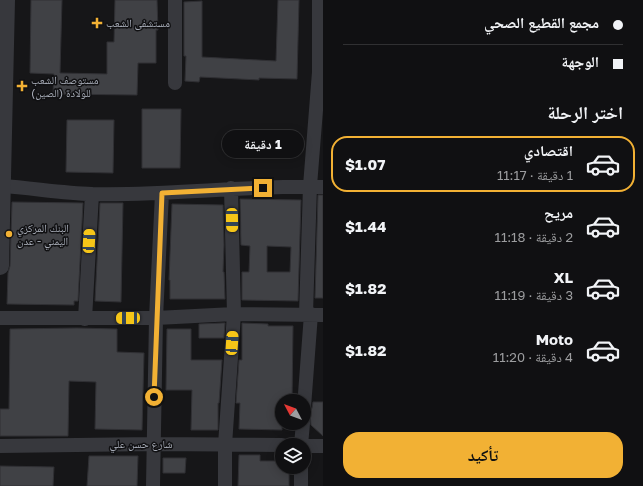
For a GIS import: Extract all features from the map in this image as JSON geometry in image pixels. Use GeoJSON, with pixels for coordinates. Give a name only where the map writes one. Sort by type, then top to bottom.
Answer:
{"type":"FeatureCollection","features":[{"type":"Feature","properties":{"kind":"street"},"geometry":{"type":"LineString","coordinates":[[0,266],[6,0]]}},
{"type":"Feature","properties":{"kind":"street"},"geometry":{"type":"LineString","coordinates":[[175,0],[175,83]]}},
{"type":"Feature","properties":{"kind":"street"},"geometry":{"type":"LineString","coordinates":[[305,394],[313,315],[321,72],[319,0]]}},
{"type":"Feature","properties":{"kind":"street"},"geometry":{"type":"LineString","coordinates":[[2,186],[92,194],[162,193],[231,188],[317,186]]}},
{"type":"Feature","properties":{"kind":"street"},"geometry":{"type":"LineString","coordinates":[[225,486],[225,445],[234,314],[231,188]]}},
{"type":"Feature","properties":{"kind":"street"},"geometry":{"type":"LineString","coordinates":[[153,486],[156,318],[162,193]]}},
{"type":"Feature","properties":{"kind":"street"},"geometry":{"type":"LineString","coordinates":[[85,319],[92,194]]}},
{"type":"Feature","properties":{"kind":"street"},"geometry":{"type":"LineString","coordinates":[[0,318],[85,319],[156,318],[234,314],[313,315]]}},
{"type":"Feature","properties":{"kind":"street","name":"شارع حسن علي"},"geometry":{"type":"LineString","coordinates":[[0,446],[153,444],[275,445]]}},
{"type":"Feature","properties":{"kind":"street"},"geometry":{"type":"LineString","coordinates":[[311,445],[323,446]]}},
{"type":"Feature","properties":{"kind":"street"},"geometry":{"type":"LineString","coordinates":[[301,474],[301,486]]}},
{"type":"Feature","properties":{"kind":"building"},"geometry":{"type":"Polygon","coordinates":[[[31,0],[62,0],[60,73],[107,74],[107,42],[114,42],[115,0],[157,0],[158,30],[156,30],[156,63],[138,63],[137,95],[53,94],[54,74],[30,73],[31,0]]]}},
{"type":"Feature","properties":{"kind":"building"},"geometry":{"type":"Polygon","coordinates":[[[278,0],[299,0],[297,79],[259,78],[259,80],[200,77],[199,82],[185,81],[186,56],[184,56],[184,2],[202,1],[202,57],[276,61],[278,0]]]}},
{"type":"Feature","properties":{"kind":"building"},"geometry":{"type":"Polygon","coordinates":[[[142,109],[181,109],[180,168],[142,168],[142,109]]]}},
{"type":"Feature","properties":{"kind":"building"},"geometry":{"type":"Polygon","coordinates":[[[67,120],[114,120],[113,173],[66,172],[67,120]]]}},
{"type":"Feature","properties":{"kind":"building"},"geometry":{"type":"Polygon","coordinates":[[[318,195],[323,195],[323,298],[315,298],[318,195]]]}},
{"type":"Feature","properties":{"kind":"building"},"geometry":{"type":"Polygon","coordinates":[[[240,199],[301,200],[298,301],[242,300],[242,272],[249,272],[250,246],[241,245],[240,199]],[[267,246],[267,272],[290,272],[291,247],[267,246]]]}},
{"type":"Feature","properties":{"kind":"building"},"geometry":{"type":"Polygon","coordinates":[[[12,202],[83,203],[78,301],[74,301],[74,305],[7,304],[12,202]]]}},
{"type":"Feature","properties":{"kind":"building"},"geometry":{"type":"Polygon","coordinates":[[[100,203],[123,203],[121,302],[95,301],[100,203]]]}},
{"type":"Feature","properties":{"kind":"building"},"geometry":{"type":"Polygon","coordinates":[[[172,204],[223,205],[223,272],[225,299],[170,299],[169,280],[172,204]]]}},
{"type":"Feature","properties":{"kind":"building"},"geometry":{"type":"Polygon","coordinates":[[[225,323],[224,338],[199,338],[199,324],[225,323]]]}},
{"type":"Feature","properties":{"kind":"building"},"geometry":{"type":"Polygon","coordinates":[[[242,323],[268,324],[268,326],[293,326],[292,394],[275,394],[275,430],[239,429],[240,403],[236,403],[239,360],[242,360],[242,323]]]}},
{"type":"Feature","properties":{"kind":"building"},"geometry":{"type":"Polygon","coordinates":[[[10,329],[117,329],[117,352],[144,353],[142,430],[95,429],[96,382],[69,381],[68,436],[0,436],[0,409],[9,409],[10,329]]]}},
{"type":"Feature","properties":{"kind":"building"},"geometry":{"type":"Polygon","coordinates":[[[167,329],[191,329],[191,360],[222,360],[218,403],[218,430],[191,430],[192,390],[166,390],[167,329]]]}},
{"type":"Feature","properties":{"kind":"building"},"geometry":{"type":"Polygon","coordinates":[[[313,402],[323,402],[323,436],[311,425],[313,402]]]}},
{"type":"Feature","properties":{"kind":"building"},"geometry":{"type":"Polygon","coordinates":[[[239,455],[260,455],[260,461],[275,461],[275,474],[289,474],[289,486],[238,486],[239,455]]]}},
{"type":"Feature","properties":{"kind":"building"},"geometry":{"type":"Polygon","coordinates":[[[89,456],[138,456],[137,486],[87,486],[89,456]]]}},
{"type":"Feature","properties":{"kind":"building"},"geometry":{"type":"Polygon","coordinates":[[[163,458],[186,458],[185,473],[163,473],[163,458]]]}},
{"type":"Feature","properties":{"kind":"building"},"geometry":{"type":"Polygon","coordinates":[[[0,466],[54,467],[53,486],[0,486],[0,466]]]}},
{"type":"Feature","properties":{"kind":"place","name":"مستشفى الشعب"},"geometry":{"type":"Point","coordinates":[97,23]}},
{"type":"Feature","properties":{"kind":"place","name":"مستوصف الشعب (الصين) للولادة"},"geometry":{"type":"Point","coordinates":[22,86]}},
{"type":"Feature","properties":{"kind":"place","name":"البنك المركزي اليمني - عدن"},"geometry":{"type":"Point","coordinates":[9,234]}},
{"type":"Feature","properties":{"kind":"route"},"geometry":{"type":"LineString","coordinates":[[154,397],[162,193],[231,188],[263,188]]}}]}
